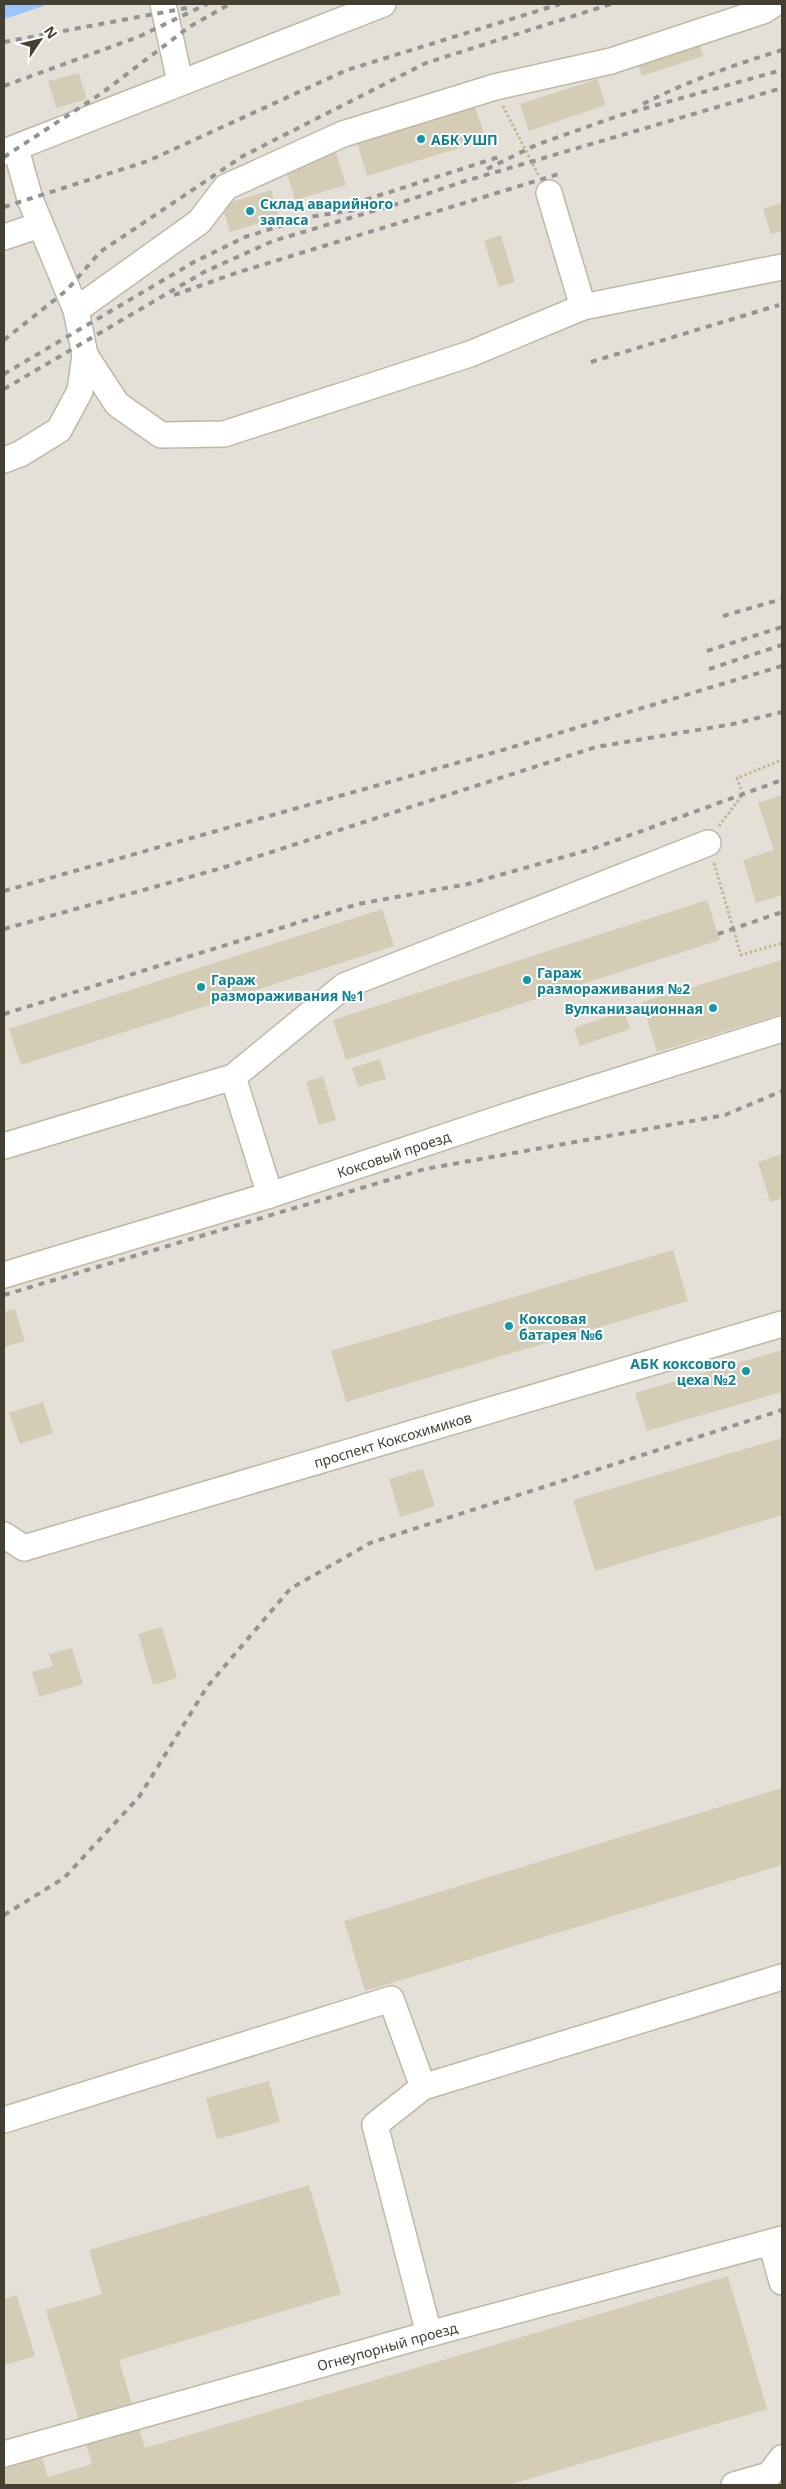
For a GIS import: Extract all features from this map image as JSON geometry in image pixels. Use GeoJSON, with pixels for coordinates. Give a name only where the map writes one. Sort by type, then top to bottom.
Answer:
{"type":"FeatureCollection","features":[{"type":"Feature","properties":{"kind":"street"},"geometry":{"type":"LineString","coordinates":[[163,4],[180,82]]}},
{"type":"Feature","properties":{"kind":"street"},"geometry":{"type":"LineString","coordinates":[[12,457],[59,430],[80,391],[85,355],[76,310],[10,150],[383,4]]}},
{"type":"Feature","properties":{"kind":"street"},"geometry":{"type":"LineString","coordinates":[[76,310],[199,222],[226,188],[343,134],[494,87],[611,61],[763,11],[774,4]]}},
{"type":"Feature","properties":{"kind":"street"},"geometry":{"type":"LineString","coordinates":[[549,193],[583,307]]}},
{"type":"Feature","properties":{"kind":"street"},"geometry":{"type":"LineString","coordinates":[[4,237],[40,225]]}},
{"type":"Feature","properties":{"kind":"street"},"geometry":{"type":"LineString","coordinates":[[85,355],[117,404],[161,435],[224,434],[470,354],[583,307],[782,268]]}},
{"type":"Feature","properties":{"kind":"street"},"geometry":{"type":"LineString","coordinates":[[4,1146],[233,1077],[344,986],[708,843]]}},
{"type":"Feature","properties":{"kind":"street","name":"Коксовый проезд"},"geometry":{"type":"LineString","coordinates":[[4,1275],[270,1195],[531,1108],[782,1030]]}},
{"type":"Feature","properties":{"kind":"street"},"geometry":{"type":"LineString","coordinates":[[233,1077],[270,1195]]}},
{"type":"Feature","properties":{"kind":"street","name":"проспект Коксохимиков"},"geometry":{"type":"LineString","coordinates":[[4,1535],[24,1548],[782,1324]]}},
{"type":"Feature","properties":{"kind":"street"},"geometry":{"type":"LineString","coordinates":[[429,2334],[375,2125],[423,2088],[782,1977]]}},
{"type":"Feature","properties":{"kind":"street"},"geometry":{"type":"LineString","coordinates":[[4,2120],[391,2000],[423,2088]]}},
{"type":"Feature","properties":{"kind":"street"},"geometry":{"type":"LineString","coordinates":[[777,2240],[782,2282]]}},
{"type":"Feature","properties":{"kind":"street","name":"Огнеупорный проезд"},"geometry":{"type":"LineString","coordinates":[[4,2454],[429,2334],[777,2240]]}},
{"type":"Feature","properties":{"kind":"street"},"geometry":{"type":"LineString","coordinates":[[734,2485],[769,2475],[782,2458]]}},
{"type":"Feature","properties":{"kind":"path"},"geometry":{"type":"LineString","coordinates":[[494,87],[524,149],[549,193]]}},
{"type":"Feature","properties":{"kind":"path"},"geometry":{"type":"LineString","coordinates":[[782,760],[737,778],[743,794],[708,843],[741,956],[782,943]]}},
{"type":"Feature","properties":{"kind":"shaded area"},"geometry":{"type":"Polygon","coordinates":[[[4,4],[782,4],[782,2485],[4,2485],[4,4]]]}},
{"type":"Feature","properties":{"kind":"water"},"geometry":{"type":"Polygon","coordinates":[[[4,4],[43,4],[44,6],[4,19],[4,4]]]}},
{"type":"Feature","properties":{"kind":"building"},"geometry":{"type":"Polygon","coordinates":[[[698,38],[703,56],[642,76],[636,59],[698,38]]]}},
{"type":"Feature","properties":{"kind":"building"},"geometry":{"type":"Polygon","coordinates":[[[79,73],[87,99],[56,108],[48,81],[79,73]]]}},
{"type":"Feature","properties":{"kind":"building"},"geometry":{"type":"Polygon","coordinates":[[[597,79],[606,105],[529,131],[520,104],[597,79]]]}},
{"type":"Feature","properties":{"kind":"building","name":"АБК УШП"},"geometry":{"type":"Polygon","coordinates":[[[474,103],[486,140],[367,176],[356,139],[474,103]]]}},
{"type":"Feature","properties":{"kind":"building"},"geometry":{"type":"Polygon","coordinates":[[[336,153],[346,185],[295,200],[285,168],[336,153]]]}},
{"type":"Feature","properties":{"kind":"building","name":"Склад аварийного запаса"},"geometry":{"type":"Polygon","coordinates":[[[271,190],[279,217],[230,232],[222,205],[271,190]]]}},
{"type":"Feature","properties":{"kind":"building"},"geometry":{"type":"Polygon","coordinates":[[[781,203],[782,231],[771,234],[763,209],[781,203]]]}},
{"type":"Feature","properties":{"kind":"building"},"geometry":{"type":"Polygon","coordinates":[[[501,235],[515,282],[499,287],[484,241],[501,235]]]}},
{"type":"Feature","properties":{"kind":"building"},"geometry":{"type":"Polygon","coordinates":[[[782,795],[782,895],[756,903],[743,860],[774,850],[758,803],[782,795]]]}},
{"type":"Feature","properties":{"kind":"building","name":"Гараж размораживания №2"},"geometry":{"type":"Polygon","coordinates":[[[707,900],[720,940],[346,1060],[333,1020],[707,900]]]}},
{"type":"Feature","properties":{"kind":"building","name":"Гараж размораживания №1"},"geometry":{"type":"Polygon","coordinates":[[[382,909],[394,946],[21,1065],[9,1029],[382,909]]]}},
{"type":"Feature","properties":{"kind":"building","name":"Вулканизационная"},"geometry":{"type":"Polygon","coordinates":[[[782,960],[782,1014],[657,1052],[642,1002],[782,960]]]}},
{"type":"Feature","properties":{"kind":"building"},"geometry":{"type":"Polygon","coordinates":[[[624,1011],[630,1029],[580,1046],[574,1028],[624,1011]]]}},
{"type":"Feature","properties":{"kind":"building"},"geometry":{"type":"Polygon","coordinates":[[[380,1059],[386,1079],[358,1087],[352,1068],[380,1059]]]}},
{"type":"Feature","properties":{"kind":"building"},"geometry":{"type":"Polygon","coordinates":[[[323,1076],[336,1120],[319,1125],[306,1082],[323,1076]]]}},
{"type":"Feature","properties":{"kind":"building"},"geometry":{"type":"Polygon","coordinates":[[[782,1154],[782,1198],[770,1202],[758,1162],[782,1154]]]}},
{"type":"Feature","properties":{"kind":"building","name":"Коксовая батарея №6"},"geometry":{"type":"Polygon","coordinates":[[[673,1250],[688,1301],[346,1402],[331,1351],[673,1250]]]}},
{"type":"Feature","properties":{"kind":"building"},"geometry":{"type":"Polygon","coordinates":[[[15,1309],[25,1341],[4,1347],[4,1312],[15,1309]]]}},
{"type":"Feature","properties":{"kind":"building","name":"АБК коксового цеха №2"},"geometry":{"type":"Polygon","coordinates":[[[782,1350],[782,1392],[647,1431],[635,1393],[782,1350]]]}},
{"type":"Feature","properties":{"kind":"building"},"geometry":{"type":"Polygon","coordinates":[[[43,1402],[53,1433],[20,1444],[9,1413],[43,1402]]]}},
{"type":"Feature","properties":{"kind":"building"},"geometry":{"type":"Polygon","coordinates":[[[782,1438],[782,1515],[595,1571],[573,1500],[782,1438]]]}},
{"type":"Feature","properties":{"kind":"building"},"geometry":{"type":"Polygon","coordinates":[[[423,1469],[435,1506],[400,1517],[389,1479],[423,1469]]]}},
{"type":"Feature","properties":{"kind":"building"},"geometry":{"type":"Polygon","coordinates":[[[162,1627],[177,1678],[153,1685],[138,1634],[162,1627]]]}},
{"type":"Feature","properties":{"kind":"building"},"geometry":{"type":"Polygon","coordinates":[[[72,1648],[83,1684],[39,1697],[32,1672],[53,1666],[49,1654],[72,1648]]]}},
{"type":"Feature","properties":{"kind":"building"},"geometry":{"type":"Polygon","coordinates":[[[782,1788],[782,1865],[365,1991],[344,1921],[782,1788]]]}},
{"type":"Feature","properties":{"kind":"building"},"geometry":{"type":"Polygon","coordinates":[[[269,2081],[280,2122],[217,2139],[206,2098],[269,2081]]]}},
{"type":"Feature","properties":{"kind":"building"},"geometry":{"type":"Polygon","coordinates":[[[309,2185],[341,2294],[119,2360],[145,2448],[728,2276],[767,2409],[508,2485],[4,2485],[4,2462],[40,2451],[48,2477],[92,2464],[46,2310],[102,2294],[89,2250],[309,2185]]]}},
{"type":"Feature","properties":{"kind":"building"},"geometry":{"type":"Polygon","coordinates":[[[17,2295],[35,2356],[4,2365],[4,2299],[17,2295]]]}},
{"type":"Feature","properties":{"kind":"railway"},"geometry":{"type":"LineString","coordinates":[[4,86],[138,37],[207,4]]}},
{"type":"Feature","properties":{"kind":"railway"},"geometry":{"type":"LineString","coordinates":[[4,157],[102,93],[189,27],[230,4]]}},
{"type":"Feature","properties":{"kind":"railway"},"geometry":{"type":"LineString","coordinates":[[4,207],[148,161],[347,70],[560,4]]}},
{"type":"Feature","properties":{"kind":"railway"},"geometry":{"type":"LineString","coordinates":[[4,340],[67,290],[100,252],[243,156],[426,63],[611,4]]}},
{"type":"Feature","properties":{"kind":"railway"},"geometry":{"type":"LineString","coordinates":[[4,42],[192,7]]}},
{"type":"Feature","properties":{"kind":"railway"},"geometry":{"type":"LineString","coordinates":[[643,104],[711,74],[782,50]]}},
{"type":"Feature","properties":{"kind":"railway"},"geometry":{"type":"LineString","coordinates":[[487,169],[536,145],[621,115],[782,70]]}},
{"type":"Feature","properties":{"kind":"railway"},"geometry":{"type":"LineString","coordinates":[[4,389],[204,272],[273,241],[400,203],[462,182],[782,88]]}},
{"type":"Feature","properties":{"kind":"railway"},"geometry":{"type":"LineString","coordinates":[[343,207],[502,156]]}},
{"type":"Feature","properties":{"kind":"railway"},"geometry":{"type":"LineString","coordinates":[[174,295],[239,272],[562,173]]}},
{"type":"Feature","properties":{"kind":"railway"},"geometry":{"type":"LineString","coordinates":[[4,374],[194,262],[245,237],[309,217],[361,209]]}},
{"type":"Feature","properties":{"kind":"railway"},"geometry":{"type":"LineString","coordinates":[[591,362],[779,305]]}},
{"type":"Feature","properties":{"kind":"railway"},"geometry":{"type":"LineString","coordinates":[[723,616],[782,599]]}},
{"type":"Feature","properties":{"kind":"railway"},"geometry":{"type":"LineString","coordinates":[[707,651],[782,627]]}},
{"type":"Feature","properties":{"kind":"railway"},"geometry":{"type":"LineString","coordinates":[[709,669],[782,645]]}},
{"type":"Feature","properties":{"kind":"railway"},"geometry":{"type":"LineString","coordinates":[[4,891],[506,749],[782,666]]}},
{"type":"Feature","properties":{"kind":"railway"},"geometry":{"type":"LineString","coordinates":[[4,929],[222,868],[596,747],[733,724],[782,712]]}},
{"type":"Feature","properties":{"kind":"railway"},"geometry":{"type":"LineString","coordinates":[[4,1014],[358,904],[468,884],[592,849],[782,780]]}},
{"type":"Feature","properties":{"kind":"railway"},"geometry":{"type":"LineString","coordinates":[[718,934],[782,912]]}},
{"type":"Feature","properties":{"kind":"railway"},"geometry":{"type":"LineString","coordinates":[[4,1295],[425,1169],[725,1115],[782,1091]]}},
{"type":"Feature","properties":{"kind":"railway"},"geometry":{"type":"LineString","coordinates":[[4,1915],[64,1878],[139,1797],[207,1687],[290,1589],[370,1543],[782,1410]]}},
{"type":"Feature","properties":{"kind":"place","name":"АБК УШП"},"geometry":{"type":"Point","coordinates":[421,139]}},
{"type":"Feature","properties":{"kind":"place","name":"Склад аварийного запаса"},"geometry":{"type":"Point","coordinates":[250,211]}},
{"type":"Feature","properties":{"kind":"place","name":"Гараж размораживания №2"},"geometry":{"type":"Point","coordinates":[527,980]}},
{"type":"Feature","properties":{"kind":"place","name":"Гараж размораживания №1"},"geometry":{"type":"Point","coordinates":[201,987]}},
{"type":"Feature","properties":{"kind":"place","name":"Вулканизационная"},"geometry":{"type":"Point","coordinates":[713,1008]}},
{"type":"Feature","properties":{"kind":"place","name":"Коксовая батарея №6"},"geometry":{"type":"Point","coordinates":[509,1326]}},
{"type":"Feature","properties":{"kind":"place","name":"АБК коксового цеха №2"},"geometry":{"type":"Point","coordinates":[746,1371]}}]}
